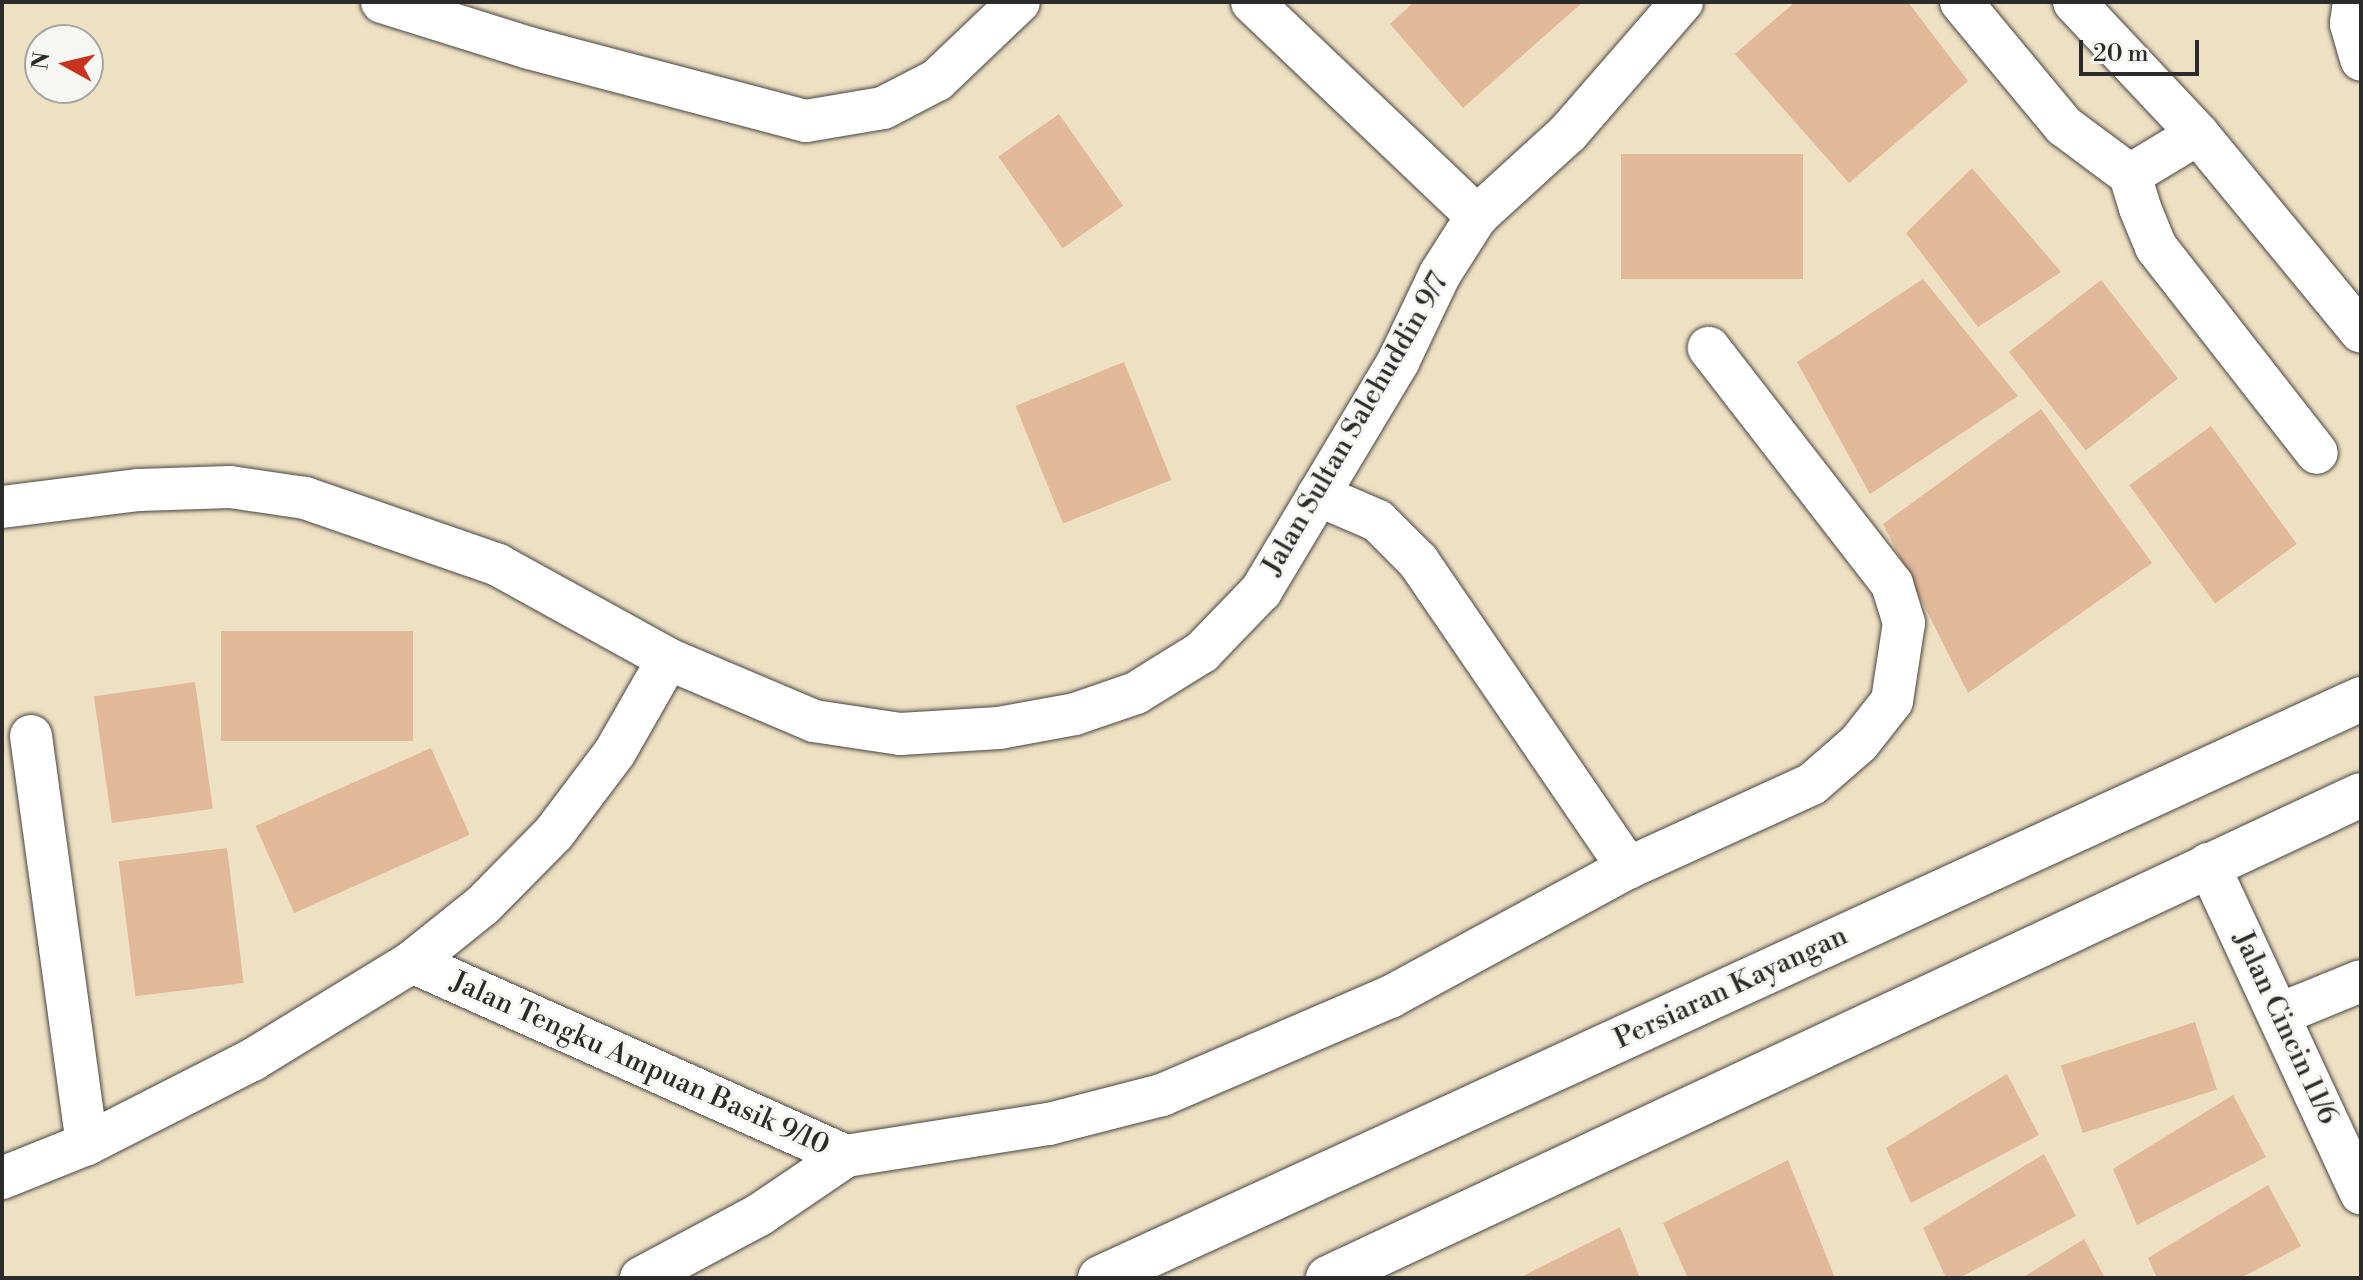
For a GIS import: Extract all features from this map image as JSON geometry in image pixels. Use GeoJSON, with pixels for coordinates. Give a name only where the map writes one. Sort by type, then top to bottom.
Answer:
{"type":"FeatureCollection","features":[{"type":"Feature","properties":{"kind":"main road","name":"Persiaran Kayangan"},"geometry":{"type":"LineString","coordinates":[[1100,1278],[2361,699]]}},
{"type":"Feature","properties":{"kind":"main road"},"geometry":{"type":"LineString","coordinates":[[1328,1278],[2361,795]]}},
{"type":"Feature","properties":{"kind":"street"},"geometry":{"type":"LineString","coordinates":[[382,2],[529,48],[806,121],[883,108],[937,80],[1019,2]]}},
{"type":"Feature","properties":{"kind":"street"},"geometry":{"type":"LineString","coordinates":[[1252,2],[1477,216]]}},
{"type":"Feature","properties":{"kind":"street","name":"Jalan Sultan Salehuddin 9/7"},"geometry":{"type":"LineString","coordinates":[[2,507],[139,490],[230,487],[305,498],[498,565],[668,659],[814,721],[900,734],[999,728],[1075,714],[1136,693],[1202,652],[1261,591],[1477,216],[1568,133],[1682,2]]}},
{"type":"Feature","properties":{"kind":"street"},"geometry":{"type":"LineString","coordinates":[[1961,2],[2064,126],[2130,175],[2156,247],[2317,453]]}},
{"type":"Feature","properties":{"kind":"street"},"geometry":{"type":"LineString","coordinates":[[2074,2],[2198,134],[2361,332]]}},
{"type":"Feature","properties":{"kind":"street"},"geometry":{"type":"LineString","coordinates":[[2354,2],[2351,24],[2361,60]]}},
{"type":"Feature","properties":{"kind":"street"},"geometry":{"type":"LineString","coordinates":[[2130,175],[2198,134]]}},
{"type":"Feature","properties":{"kind":"street","name":"Jalan Tengku Ampuan Basik 9/10"},"geometry":{"type":"LineString","coordinates":[[412,962],[846,1156],[1049,1124],[1162,1095],[1390,997],[1628,868],[1812,784],[1859,743],[1892,701],[1901,667],[1904,623],[1892,584],[1709,348]]}},
{"type":"Feature","properties":{"kind":"street"},"geometry":{"type":"LineString","coordinates":[[1318,495],[1378,521],[1418,561],[1628,868]]}},
{"type":"Feature","properties":{"kind":"street"},"geometry":{"type":"LineString","coordinates":[[2,1178],[87,1144],[252,1060],[412,962],[482,906],[554,833],[615,752],[668,659]]}},
{"type":"Feature","properties":{"kind":"street"},"geometry":{"type":"LineString","coordinates":[[31,736],[87,1144]]}},
{"type":"Feature","properties":{"kind":"street","name":"Jalan Cincin 11/6"},"geometry":{"type":"LineString","coordinates":[[2208,864],[2361,1193]]}},
{"type":"Feature","properties":{"kind":"street"},"geometry":{"type":"LineString","coordinates":[[2280,1014],[2361,981]]}},
{"type":"Feature","properties":{"kind":"street"},"geometry":{"type":"LineString","coordinates":[[641,1278],[759,1215],[846,1156]]}},
{"type":"Feature","properties":{"kind":"building"},"geometry":{"type":"Polygon","coordinates":[[[1414,2],[1583,2],[1463,108],[1390,24],[1414,2]]]}},
{"type":"Feature","properties":{"kind":"building"},"geometry":{"type":"Polygon","coordinates":[[[1795,2],[1908,2],[1968,81],[1849,183],[1735,54],[1795,2]]]}},
{"type":"Feature","properties":{"kind":"building"},"geometry":{"type":"Polygon","coordinates":[[[1059,114],[1123,206],[1063,248],[998,156],[1059,114]]]}},
{"type":"Feature","properties":{"kind":"building"},"geometry":{"type":"Polygon","coordinates":[[[1621,154],[1803,154],[1803,279],[1621,279],[1621,154]]]}},
{"type":"Feature","properties":{"kind":"building"},"geometry":{"type":"Polygon","coordinates":[[[1972,168],[2061,272],[1978,327],[1906,233],[1972,168]]]}},
{"type":"Feature","properties":{"kind":"building"},"geometry":{"type":"Polygon","coordinates":[[[1923,279],[2018,396],[1870,494],[1797,362],[1923,279]]]}},
{"type":"Feature","properties":{"kind":"building"},"geometry":{"type":"Polygon","coordinates":[[[2101,280],[2178,379],[2086,451],[2009,352],[2101,280]]]}},
{"type":"Feature","properties":{"kind":"building"},"geometry":{"type":"Polygon","coordinates":[[[1124,362],[1172,480],[1063,524],[1016,406],[1124,362]]]}},
{"type":"Feature","properties":{"kind":"building"},"geometry":{"type":"Polygon","coordinates":[[[2041,409],[2152,563],[1968,693],[1883,524],[2041,409]]]}},
{"type":"Feature","properties":{"kind":"building"},"geometry":{"type":"Polygon","coordinates":[[[2211,426],[2297,544],[2215,603],[2129,485],[2211,426]]]}},
{"type":"Feature","properties":{"kind":"building"},"geometry":{"type":"Polygon","coordinates":[[[221,631],[413,631],[413,741],[221,741],[221,631]]]}},
{"type":"Feature","properties":{"kind":"building"},"geometry":{"type":"Polygon","coordinates":[[[195,682],[213,809],[112,823],[94,696],[195,682]]]}},
{"type":"Feature","properties":{"kind":"building"},"geometry":{"type":"Polygon","coordinates":[[[431,748],[470,835],[294,913],[256,826],[431,748]]]}},
{"type":"Feature","properties":{"kind":"building"},"geometry":{"type":"Polygon","coordinates":[[[227,848],[244,983],[135,996],[119,861],[227,848]]]}},
{"type":"Feature","properties":{"kind":"building"},"geometry":{"type":"Polygon","coordinates":[[[2195,1022],[2217,1090],[2083,1133],[2061,1066],[2195,1022]]]}},
{"type":"Feature","properties":{"kind":"building"},"geometry":{"type":"Polygon","coordinates":[[[2007,1074],[2039,1135],[1911,1203],[1886,1148],[2007,1074]]]}},
{"type":"Feature","properties":{"kind":"building"},"geometry":{"type":"Polygon","coordinates":[[[2233,1095],[2266,1157],[2137,1225],[2113,1169],[2233,1095]]]}},
{"type":"Feature","properties":{"kind":"building"},"geometry":{"type":"Polygon","coordinates":[[[2044,1154],[2076,1216],[1959,1278],[1946,1278],[1923,1228],[2044,1154]]]}},
{"type":"Feature","properties":{"kind":"building"},"geometry":{"type":"Polygon","coordinates":[[[1788,1160],[1835,1278],[1688,1278],[1663,1223],[1788,1160]]]}},
{"type":"Feature","properties":{"kind":"building"},"geometry":{"type":"Polygon","coordinates":[[[2268,1185],[2301,1246],[2241,1278],[2157,1278],[2148,1258],[2268,1185]]]}},
{"type":"Feature","properties":{"kind":"building"},"geometry":{"type":"Polygon","coordinates":[[[1620,1227],[1640,1278],[1519,1278],[1620,1227]]]}},
{"type":"Feature","properties":{"kind":"building"},"geometry":{"type":"Polygon","coordinates":[[[2084,1239],[2105,1278],[2022,1278],[2084,1239]]]}}]}
